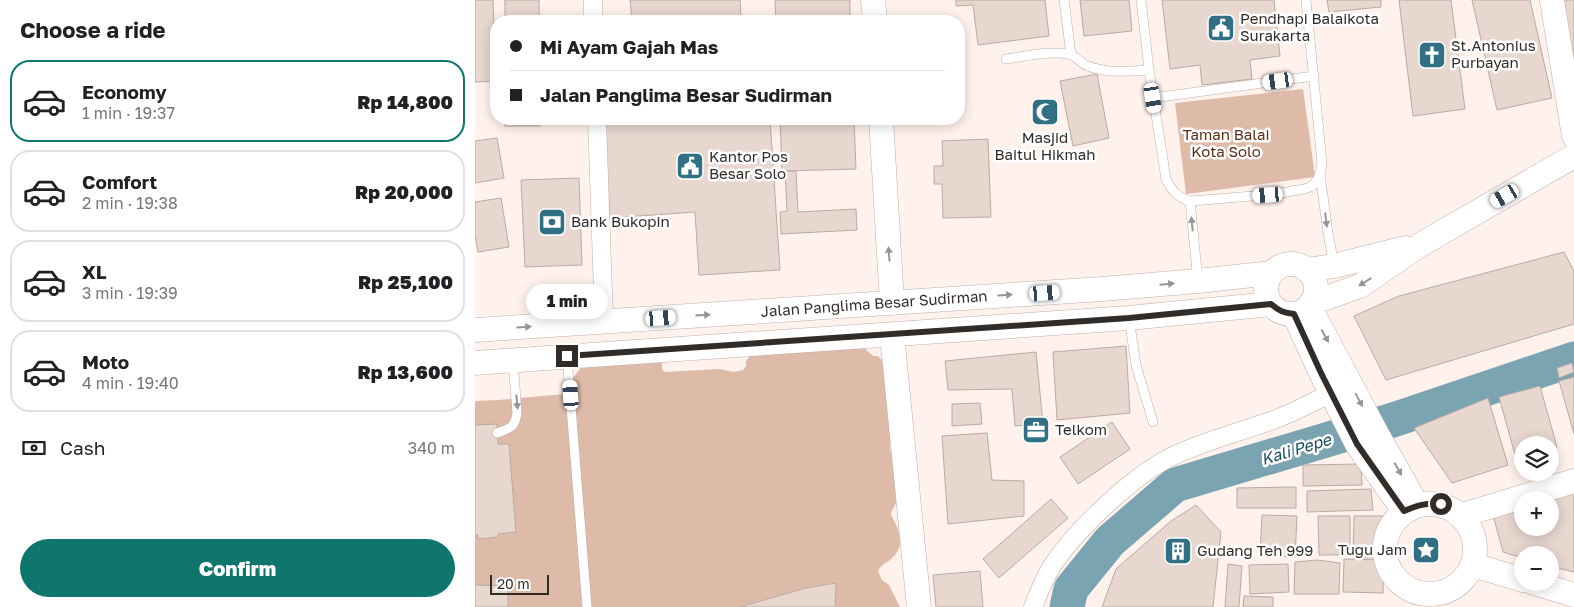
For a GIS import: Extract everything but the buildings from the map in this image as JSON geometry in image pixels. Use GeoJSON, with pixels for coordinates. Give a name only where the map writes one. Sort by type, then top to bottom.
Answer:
{"type":"FeatureCollection","features":[{"type":"Feature","properties":{"kind":"main road"},"geometry":{"type":"LineString","coordinates":[[873,0],[874,15]]}},
{"type":"Feature","properties":{"kind":"main road"},"geometry":{"type":"LineString","coordinates":[[1551,0],[1574,136]]}},
{"type":"Feature","properties":{"kind":"main road"},"geometry":{"type":"LineString","coordinates":[[881,125],[892,303]]}},
{"type":"Feature","properties":{"kind":"main road"},"geometry":{"type":"LineString","coordinates":[[1305,307],[1315,292],[1312,276],[1307,270],[1293,264],[1285,264],[1278,268],[1272,273],[1266,288],[1271,304],[1278,310],[1286,313],[1305,307],[1360,286],[1420,245],[1574,156]]}},
{"type":"Feature","properties":{"kind":"main road"},"geometry":{"type":"LineString","coordinates":[[1307,270],[1334,266],[1420,245]]}},
{"type":"Feature","properties":{"kind":"main road","name":"Jalan Panglima Besar Sudirman"},"geometry":{"type":"LineString","coordinates":[[475,330],[892,303],[1198,281],[1272,273]]}},
{"type":"Feature","properties":{"kind":"main road","name":"Jalan Panglima Besar Sudirman"},"geometry":{"type":"LineString","coordinates":[[475,364],[567,356],[1129,318],[1271,304]]}},
{"type":"Feature","properties":{"kind":"main road"},"geometry":{"type":"LineString","coordinates":[[1305,307],[1331,370],[1367,439],[1410,508]]}},
{"type":"Feature","properties":{"kind":"main road"},"geometry":{"type":"LineString","coordinates":[[893,335],[919,607]]}},
{"type":"Feature","properties":{"kind":"main road"},"geometry":{"type":"LineString","coordinates":[[1463,515],[1574,480]]}},
{"type":"Feature","properties":{"kind":"main road"},"geometry":{"type":"LineString","coordinates":[[1429,503],[1441,504],[1463,515],[1474,539],[1475,552],[1473,565],[1465,578],[1454,588],[1440,594],[1425,594],[1410,599],[1391,572],[1386,559],[1384,545],[1387,532],[1394,520],[1410,508],[1429,503]]}},
{"type":"Feature","properties":{"kind":"main road"},"geometry":{"type":"LineString","coordinates":[[1473,565],[1514,577]]}},
{"type":"Feature","properties":{"kind":"main road"},"geometry":{"type":"LineString","coordinates":[[1559,590],[1574,595]]}},
{"type":"Feature","properties":{"kind":"street"},"geometry":{"type":"LineString","coordinates":[[593,0],[593,15]]}},
{"type":"Feature","properties":{"kind":"street"},"geometry":{"type":"LineString","coordinates":[[597,125],[603,322]]}},
{"type":"Feature","properties":{"kind":"street"},"geometry":{"type":"LineString","coordinates":[[1033,607],[1053,564],[1065,548],[1104,508],[1145,473],[1169,458],[1281,417],[1321,398]]}},
{"type":"Feature","properties":{"kind":"lane"},"geometry":{"type":"LineString","coordinates":[[1064,0],[1071,54]]}},
{"type":"Feature","properties":{"kind":"lane"},"geometry":{"type":"LineString","coordinates":[[1141,0],[1149,70],[1166,179],[1172,191],[1180,198],[1190,201],[1268,195],[1312,186],[1320,174]]}},
{"type":"Feature","properties":{"kind":"lane"},"geometry":{"type":"LineString","coordinates":[[1306,0],[1322,163],[1320,174],[1334,266]]}},
{"type":"Feature","properties":{"kind":"lane"},"geometry":{"type":"LineString","coordinates":[[1006,59],[1051,53],[1071,54],[1083,64],[1100,70],[1111,72],[1149,70]]}},
{"type":"Feature","properties":{"kind":"lane"},"geometry":{"type":"LineString","coordinates":[[1153,98],[1314,76]]}},
{"type":"Feature","properties":{"kind":"lane"},"geometry":{"type":"LineString","coordinates":[[1190,201],[1198,281]]}},
{"type":"Feature","properties":{"kind":"lane"},"geometry":{"type":"LineString","coordinates":[[1129,318],[1136,365],[1153,422]]}},
{"type":"Feature","properties":{"kind":"lane"},"geometry":{"type":"LineString","coordinates":[[567,356],[587,607]]}},
{"type":"Feature","properties":{"kind":"lane"},"geometry":{"type":"LineString","coordinates":[[497,433],[516,422],[513,361]]}},
{"type":"Feature","properties":{"kind":"green space","name":"Taman Balai Kota Solo"},"geometry":{"type":"Polygon","coordinates":[[[1303,89],[1315,177],[1186,194],[1175,103],[1303,89]]]}},
{"type":"Feature","properties":{"kind":"green space"},"geometry":{"type":"Polygon","coordinates":[[[647,341],[662,360],[662,369],[665,372],[720,369],[734,372],[743,370],[746,366],[746,361],[752,353],[862,346],[873,356],[878,356],[882,360],[885,368],[890,409],[890,447],[893,454],[899,498],[891,515],[899,531],[900,543],[896,553],[878,571],[882,580],[889,585],[900,607],[835,607],[836,583],[806,588],[740,607],[475,607],[475,401],[577,393],[573,378],[582,366],[610,342],[647,341]]]}},
{"type":"Feature","properties":{"kind":"waterway","name":"Kali Pepe"},"geometry":{"type":"LineString","coordinates":[[1067,607],[1071,589],[1110,541],[1175,485],[1393,420],[1574,359]]}},
{"type":"Feature","properties":{"kind":"place","name":"Pendhapi Balaikota Surakarta"},"geometry":{"type":"Point","coordinates":[1221,28]}},
{"type":"Feature","properties":{"kind":"place","name":"St.Antonius Purbayan"},"geometry":{"type":"Point","coordinates":[1432,55]}},
{"type":"Feature","properties":{"kind":"place","name":"Masjid Baitul Hikmah"},"geometry":{"type":"Point","coordinates":[1045,112]}},
{"type":"Feature","properties":{"kind":"place","name":"Kantor Pos Besar Solo"},"geometry":{"type":"Point","coordinates":[690,166]}},
{"type":"Feature","properties":{"kind":"place","name":"Bank Bukopin"},"geometry":{"type":"Point","coordinates":[552,222]}},
{"type":"Feature","properties":{"kind":"place","name":"Telkom"},"geometry":{"type":"Point","coordinates":[1036,430]}},
{"type":"Feature","properties":{"kind":"place","name":"Tugu Jam"},"geometry":{"type":"Point","coordinates":[1426,550]}},
{"type":"Feature","properties":{"kind":"place","name":"Gudang Teh 999"},"geometry":{"type":"Point","coordinates":[1178,551]}},
{"type":"Feature","properties":{"kind":"route"},"geometry":{"type":"LineString","coordinates":[[567,356],[1129,318],[1271,304],[1278,310],[1294,314],[1357,444],[1404,511],[1417,505],[1441,504]]}}]}
